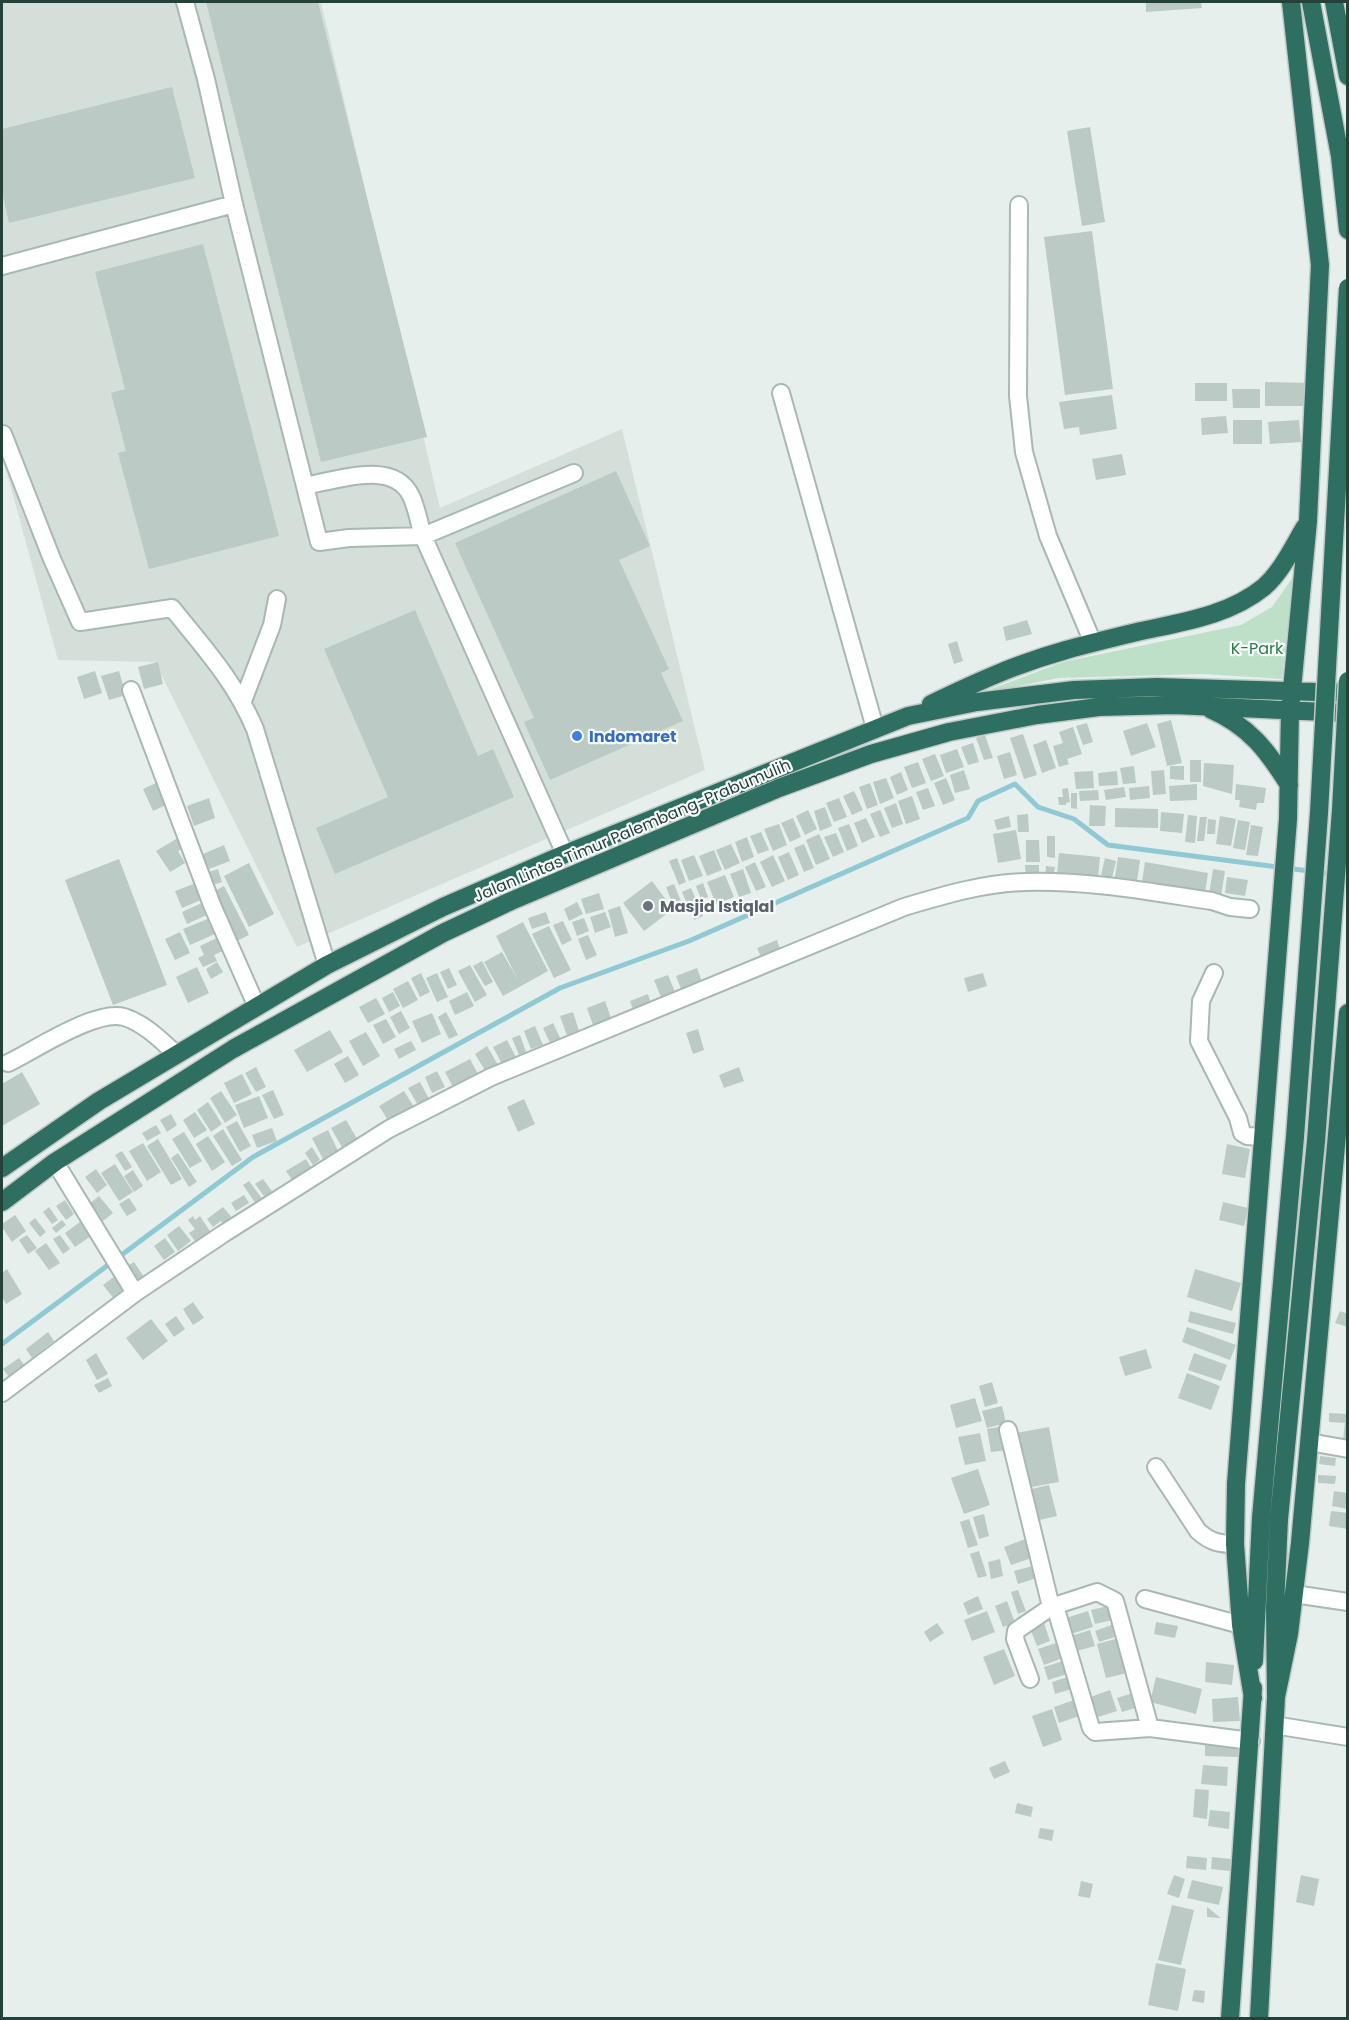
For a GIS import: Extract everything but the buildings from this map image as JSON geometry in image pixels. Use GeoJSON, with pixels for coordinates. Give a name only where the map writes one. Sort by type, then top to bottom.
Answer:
{"type":"FeatureCollection","features":[{"type":"Feature","properties":{"kind":"highway"},"geometry":{"type":"LineString","coordinates":[[1253,1698],[1241,1625],[1235,1544],[1236,1484],[1288,819],[1290,710],[1308,521],[1320,265],[1291,2]]}},
{"type":"Feature","properties":{"kind":"highway"},"geometry":{"type":"LineString","coordinates":[[1311,2],[1340,156],[1347,230]]}},
{"type":"Feature","properties":{"kind":"highway"},"geometry":{"type":"LineString","coordinates":[[1334,2],[1347,76]]}},
{"type":"Feature","properties":{"kind":"highway"},"geometry":{"type":"LineString","coordinates":[[1258,2019],[1276,1697],[1275,1607],[1270,1519],[1319,813],[1347,288]]}},
{"type":"Feature","properties":{"kind":"highway"},"geometry":{"type":"LineString","coordinates":[[908,716],[1019,664],[1093,643],[1193,620],[1223,610],[1248,598],[1276,574],[1308,521]]}},
{"type":"Feature","properties":{"kind":"highway"},"geometry":{"type":"LineString","coordinates":[[1230,2019],[1253,1698],[1270,1519],[1316,1141],[1341,810],[1347,681]]}},
{"type":"Feature","properties":{"kind":"highway","name":"Jalan Lintas Timur Palembang-Prabumulih"},"geometry":{"type":"LineString","coordinates":[[2,1168],[99,1101],[327,965],[443,908],[565,854],[908,716],[977,702],[1074,690],[1157,687],[1347,693]]}},
{"type":"Feature","properties":{"kind":"highway","name":"Jalan Lintas Timur Palembang-Prabumulih"},"geometry":{"type":"LineString","coordinates":[[2,1202],[55,1162],[275,1024],[443,933],[511,901],[758,797],[872,754],[949,732],[1099,707],[1174,705],[1347,713]]}},
{"type":"Feature","properties":{"kind":"highway"},"geometry":{"type":"LineString","coordinates":[[1202,706],[1226,716],[1258,741],[1289,785]]}},
{"type":"Feature","properties":{"kind":"highway"},"geometry":{"type":"LineString","coordinates":[[1276,1697],[1289,1634],[1294,1594],[1347,1013]]}},
{"type":"Feature","properties":{"kind":"highway"},"geometry":{"type":"LineString","coordinates":[[146,1073],[159,1096]]}},
{"type":"Feature","properties":{"kind":"street"},"geometry":{"type":"LineString","coordinates":[[185,2],[206,79],[234,204],[319,542],[349,538],[423,536],[574,473]]}},
{"type":"Feature","properties":{"kind":"street"},"geometry":{"type":"LineString","coordinates":[[2,266],[234,204]]}},
{"type":"Feature","properties":{"kind":"street"},"geometry":{"type":"LineString","coordinates":[[1019,206],[1018,396],[1024,452],[1048,536],[1093,643]]}},
{"type":"Feature","properties":{"kind":"street"},"geometry":{"type":"LineString","coordinates":[[782,393],[875,728]]}},
{"type":"Feature","properties":{"kind":"street"},"geometry":{"type":"LineString","coordinates":[[2,435],[80,622],[172,608],[228,677],[243,701],[255,729],[327,965]]}},
{"type":"Feature","properties":{"kind":"street"},"geometry":{"type":"LineString","coordinates":[[305,486],[361,475],[390,476],[402,482],[411,496],[423,536],[565,854]]}},
{"type":"Feature","properties":{"kind":"street"},"geometry":{"type":"LineString","coordinates":[[243,701],[272,625],[277,599]]}},
{"type":"Feature","properties":{"kind":"street"},"geometry":{"type":"LineString","coordinates":[[131,690],[212,905],[257,1007]]}},
{"type":"Feature","properties":{"kind":"street"},"geometry":{"type":"LineString","coordinates":[[2,1393],[135,1293],[223,1234],[389,1129],[491,1077],[904,907],[958,890],[1024,882],[1099,885],[1212,901],[1230,907],[1250,909]]}},
{"type":"Feature","properties":{"kind":"street"},"geometry":{"type":"LineString","coordinates":[[1214,973],[1201,1000],[1199,1041],[1238,1119],[1242,1133],[1247,1136],[1263,1137]]}},
{"type":"Feature","properties":{"kind":"street"},"geometry":{"type":"LineString","coordinates":[[8,1063],[88,1022],[112,1016],[123,1017],[137,1023],[177,1054]]}},
{"type":"Feature","properties":{"kind":"street"},"geometry":{"type":"LineString","coordinates":[[1336,1139],[1347,1098]]}},
{"type":"Feature","properties":{"kind":"street"},"geometry":{"type":"LineString","coordinates":[[55,1162],[135,1293]]}},
{"type":"Feature","properties":{"kind":"street"},"geometry":{"type":"LineString","coordinates":[[1008,1430],[1053,1606],[1091,1728],[1095,1732],[1150,1728],[1251,1741]]}},
{"type":"Feature","properties":{"kind":"street"},"geometry":{"type":"LineString","coordinates":[[1309,1442],[1347,1449]]}},
{"type":"Feature","properties":{"kind":"street"},"geometry":{"type":"LineString","coordinates":[[1155,1467],[1198,1531],[1207,1539],[1219,1544],[1235,1544]]}},
{"type":"Feature","properties":{"kind":"street"},"geometry":{"type":"LineString","coordinates":[[1030,1679],[1015,1639],[1016,1631],[1053,1606],[1097,1592],[1115,1601],[1150,1728]]}},
{"type":"Feature","properties":{"kind":"street"},"geometry":{"type":"LineString","coordinates":[[1294,1594],[1347,1602]]}},
{"type":"Feature","properties":{"kind":"street"},"geometry":{"type":"LineString","coordinates":[[1145,1599],[1241,1625]]}},
{"type":"Feature","properties":{"kind":"street"},"geometry":{"type":"LineString","coordinates":[[1274,1725],[1347,1737]]}},
{"type":"Feature","properties":{"kind":"shaded area"},"geometry":{"type":"Polygon","coordinates":[[[2,2],[321,2],[440,508],[622,429],[705,770],[297,947],[155,662],[58,660],[2,455],[2,2]]]}},
{"type":"Feature","properties":{"kind":"green space","name":"K-Park"},"geometry":{"type":"Polygon","coordinates":[[[1293,577],[1282,679],[1203,674],[1058,678],[978,694],[1063,662],[1241,625],[1272,607],[1293,577]]]}},
{"type":"Feature","properties":{"kind":"waterway"},"geometry":{"type":"LineString","coordinates":[[2,1344],[253,1157],[560,988],[689,941],[968,818],[978,801],[1015,784],[1038,807],[1074,819],[1108,845],[1348,876]]}},
{"type":"Feature","properties":{"kind":"place","name":"Indomaret"},"geometry":{"type":"Point","coordinates":[577,736]}},
{"type":"Feature","properties":{"kind":"place","name":"Masjid Istiqlal"},"geometry":{"type":"Point","coordinates":[648,906]}}]}
